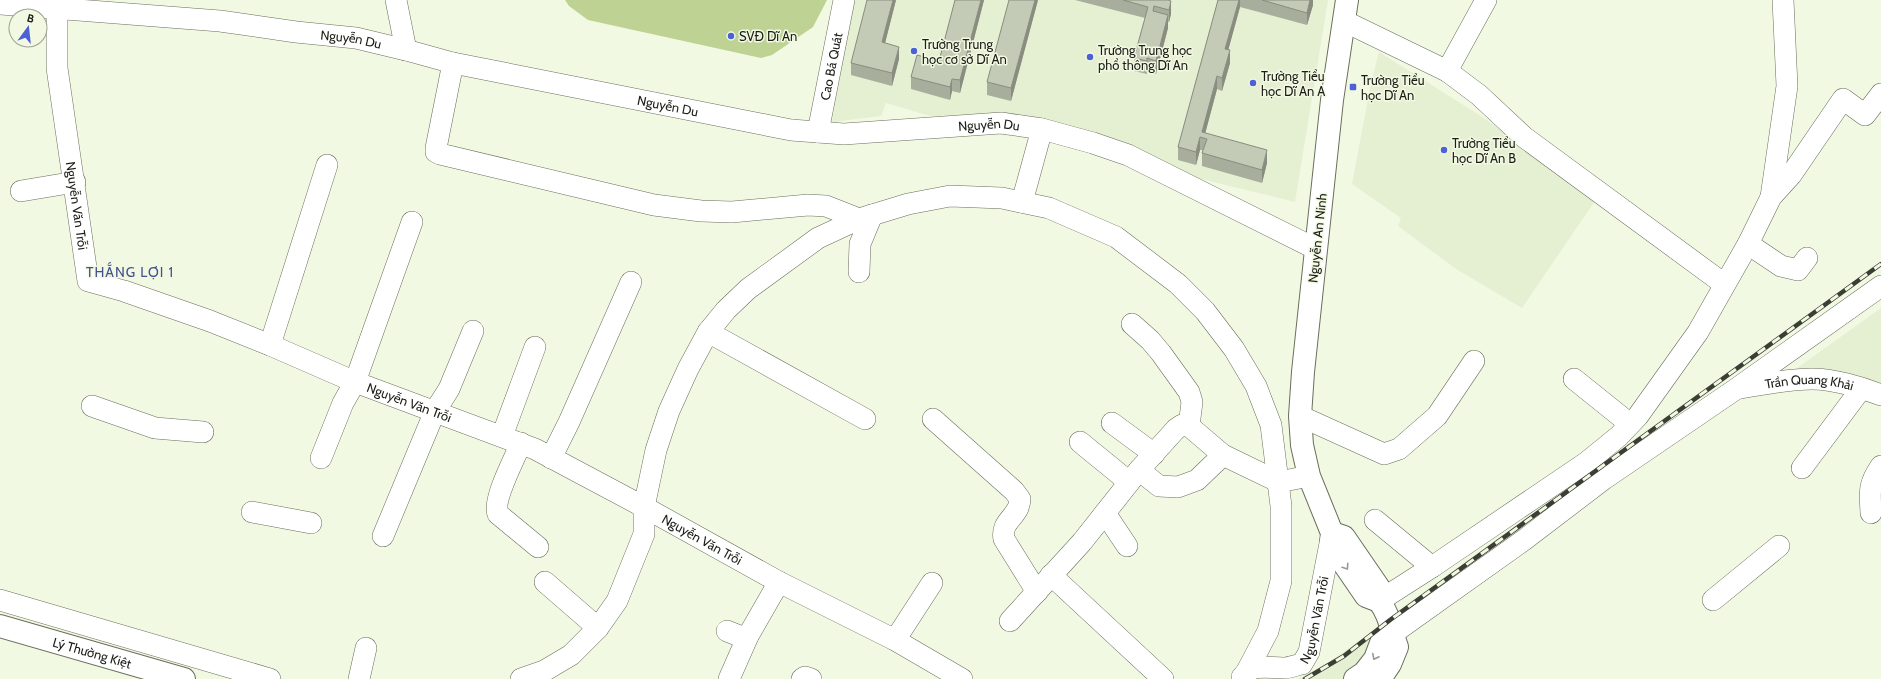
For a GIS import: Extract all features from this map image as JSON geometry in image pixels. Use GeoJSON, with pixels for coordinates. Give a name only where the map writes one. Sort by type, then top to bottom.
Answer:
{"type":"FeatureCollection","features":[{"type":"Feature","properties":{"kind":"main road","name":"Nguyễn An Ninh"},"geometry":{"type":"LineString","coordinates":[[1332,533],[1309,476],[1302,445],[1300,416],[1303,372],[1332,100],[1346,10]]}},
{"type":"Feature","properties":{"kind":"main road"},"geometry":{"type":"LineString","coordinates":[[1332,533],[1344,537],[1379,588],[1379,601],[1387,613],[1392,627],[1392,634],[1397,647],[1390,664],[1380,679]]}},
{"type":"Feature","properties":{"kind":"main road","name":"Lý Thường Kiệt"},"geometry":{"type":"LineString","coordinates":[[0,626],[184,679]]}},
{"type":"Feature","properties":{"kind":"main road"},"geometry":{"type":"LineString","coordinates":[[1355,679],[1364,673],[1375,659],[1381,643],[1392,634]]}},
{"type":"Feature","properties":{"kind":"street"},"geometry":{"type":"LineString","coordinates":[[396,0],[406,50]]}},
{"type":"Feature","properties":{"kind":"street","name":"Cao Bá Quát"},"geometry":{"type":"LineString","coordinates":[[818,132],[844,0]]}},
{"type":"Feature","properties":{"kind":"street"},"geometry":{"type":"LineString","coordinates":[[1447,71],[1486,0]]}},
{"type":"Feature","properties":{"kind":"street"},"geometry":{"type":"LineString","coordinates":[[1771,197],[1787,86],[1783,0]]}},
{"type":"Feature","properties":{"kind":"street","name":"Nguyễn Du"},"geometry":{"type":"LineString","coordinates":[[0,4],[57,4],[220,21],[296,32],[356,38],[453,63],[791,130],[844,134],[1001,123],[1042,128],[1128,155],[1316,249]]}},
{"type":"Feature","properties":{"kind":"street","name":"Nguyễn Văn Trỗi"},"geometry":{"type":"LineString","coordinates":[[57,4],[57,68],[75,182],[88,281],[124,291],[270,345],[355,382],[521,443],[644,507],[779,582],[895,640],[940,674],[962,679]]}},
{"type":"Feature","properties":{"kind":"street"},"geometry":{"type":"LineString","coordinates":[[1346,10],[1447,71],[1479,95],[1524,137],[1724,284]]}},
{"type":"Feature","properties":{"kind":"street"},"geometry":{"type":"LineString","coordinates":[[453,63],[436,148],[436,152],[440,154],[654,205],[701,211],[732,212],[826,206],[866,217]]}},
{"type":"Feature","properties":{"kind":"street"},"geometry":{"type":"LineString","coordinates":[[1379,601],[1587,462],[1619,436],[1638,416],[1698,332],[1748,244],[1771,197],[1791,175],[1843,99],[1865,115],[1881,94]]}},
{"type":"Feature","properties":{"kind":"street"},"geometry":{"type":"LineString","coordinates":[[1022,202],[1042,128]]}},
{"type":"Feature","properties":{"kind":"street"},"geometry":{"type":"LineString","coordinates":[[270,345],[327,165]]}},
{"type":"Feature","properties":{"kind":"street"},"geometry":{"type":"LineString","coordinates":[[21,190],[75,182]]}},
{"type":"Feature","properties":{"kind":"street"},"geometry":{"type":"LineString","coordinates":[[521,679],[544,671],[571,655],[598,628],[617,601],[644,534],[644,507],[656,450],[669,411],[688,369],[708,332],[726,310],[748,289],[818,238],[866,217],[908,204],[950,196],[1002,198],[1049,208],[1116,237],[1178,284],[1205,311],[1234,349],[1256,386],[1271,425],[1279,482],[1281,545],[1281,581],[1268,631],[1244,675]]}},
{"type":"Feature","properties":{"kind":"street"},"geometry":{"type":"LineString","coordinates":[[859,272],[860,244],[866,217]]}},
{"type":"Feature","properties":{"kind":"street"},"geometry":{"type":"LineString","coordinates":[[321,458],[343,403],[355,382],[412,222]]}},
{"type":"Feature","properties":{"kind":"street"},"geometry":{"type":"LineString","coordinates":[[1748,244],[1781,266],[1798,270],[1807,258]]}},
{"type":"Feature","properties":{"kind":"street"},"geometry":{"type":"LineString","coordinates":[[551,458],[569,422],[631,282]]}},
{"type":"Feature","properties":{"kind":"street"},"geometry":{"type":"LineString","coordinates":[[1392,634],[1524,540],[1604,479],[1736,389],[1881,286]]}},
{"type":"Feature","properties":{"kind":"street"},"geometry":{"type":"LineString","coordinates":[[1132,324],[1150,340],[1161,353],[1189,392],[1192,402],[1189,426]]}},
{"type":"Feature","properties":{"kind":"street"},"geometry":{"type":"LineString","coordinates":[[383,536],[435,411],[451,384],[474,331]]}},
{"type":"Feature","properties":{"kind":"street"},"geometry":{"type":"LineString","coordinates":[[708,332],[865,419]]}},
{"type":"Feature","properties":{"kind":"street"},"geometry":{"type":"LineString","coordinates":[[502,436],[535,347]]}},
{"type":"Feature","properties":{"kind":"street"},"geometry":{"type":"LineString","coordinates":[[1300,416],[1384,454],[1399,449],[1437,416],[1474,361]]}},
{"type":"Feature","properties":{"kind":"street"},"geometry":{"type":"LineString","coordinates":[[1574,379],[1630,424]]}},
{"type":"Feature","properties":{"kind":"street","name":"Trần Quang Khải"},"geometry":{"type":"LineString","coordinates":[[1736,389],[1778,382],[1812,379],[1844,383],[1881,395]]}},
{"type":"Feature","properties":{"kind":"street"},"geometry":{"type":"LineString","coordinates":[[1802,468],[1861,389]]}},
{"type":"Feature","properties":{"kind":"street"},"geometry":{"type":"LineString","coordinates":[[92,406],[155,428],[203,432]]}},
{"type":"Feature","properties":{"kind":"street"},"geometry":{"type":"LineString","coordinates":[[933,419],[1020,498],[1018,508],[1005,524],[1002,532],[1004,539],[1037,592]]}},
{"type":"Feature","properties":{"kind":"street"},"geometry":{"type":"LineString","coordinates":[[1112,423],[1154,454]]}},
{"type":"Feature","properties":{"kind":"street"},"geometry":{"type":"LineString","coordinates":[[1010,622],[1082,542],[1134,476],[1176,429],[1182,425],[1189,426],[1223,455],[1279,482],[1309,476]]}},
{"type":"Feature","properties":{"kind":"street"},"geometry":{"type":"LineString","coordinates":[[1080,442],[1134,476],[1159,486],[1178,487],[1197,480],[1223,455]]}},
{"type":"Feature","properties":{"kind":"street"},"geometry":{"type":"LineString","coordinates":[[521,443],[499,494],[496,509],[498,514],[538,547]]}},
{"type":"Feature","properties":{"kind":"street"},"geometry":{"type":"LineString","coordinates":[[1871,513],[1870,486],[1873,478],[1881,466]]}},
{"type":"Feature","properties":{"kind":"street"},"geometry":{"type":"LineString","coordinates":[[252,512],[310,523]]}},
{"type":"Feature","properties":{"kind":"street"},"geometry":{"type":"LineString","coordinates":[[1105,513],[1127,546]]}},
{"type":"Feature","properties":{"kind":"street"},"geometry":{"type":"LineString","coordinates":[[1375,520],[1432,567]]}},
{"type":"Feature","properties":{"kind":"street","name":"Nguyễn Văn Trỗi"},"geometry":{"type":"LineString","coordinates":[[1244,675],[1254,667],[1284,668],[1302,664],[1309,652],[1332,533]]}},
{"type":"Feature","properties":{"kind":"street"},"geometry":{"type":"LineString","coordinates":[[1713,600],[1779,546]]}},
{"type":"Feature","properties":{"kind":"street"},"geometry":{"type":"LineString","coordinates":[[1052,575],[1163,679]]}},
{"type":"Feature","properties":{"kind":"street"},"geometry":{"type":"LineString","coordinates":[[545,582],[598,628]]}},
{"type":"Feature","properties":{"kind":"street"},"geometry":{"type":"LineString","coordinates":[[729,679],[748,636],[779,582]]}},
{"type":"Feature","properties":{"kind":"street"},"geometry":{"type":"LineString","coordinates":[[895,640],[932,583]]}},
{"type":"Feature","properties":{"kind":"street"},"geometry":{"type":"LineString","coordinates":[[0,600],[270,679]]}},
{"type":"Feature","properties":{"kind":"street"},"geometry":{"type":"LineString","coordinates":[[727,631],[742,637],[748,636]]}},
{"type":"Feature","properties":{"kind":"street"},"geometry":{"type":"LineString","coordinates":[[359,679],[366,648]]}},
{"type":"Feature","properties":{"kind":"street"},"geometry":{"type":"LineString","coordinates":[[802,679],[811,679]]}},
{"type":"Feature","properties":{"kind":"shaded area"},"geometry":{"type":"Polygon","coordinates":[[[854,0],[1328,0],[1295,202],[1189,176],[1059,124],[1015,114],[930,116],[886,103],[881,116],[832,122],[854,0]]]}},
{"type":"Feature","properties":{"kind":"shaded area","name":"Trường Tiểu học Dĩ An B"},"geometry":{"type":"Polygon","coordinates":[[[1379,52],[1481,116],[1597,198],[1522,308],[1456,269],[1398,226],[1401,218],[1352,184],[1371,83],[1379,52]]]}},
{"type":"Feature","properties":{"kind":"shaded area"},"geometry":{"type":"Polygon","coordinates":[[[1881,308],[1881,397],[1779,381],[1881,308]]]}},
{"type":"Feature","properties":{"kind":"shaded area"},"geometry":{"type":"Polygon","coordinates":[[[1374,630],[1377,642],[1346,679],[1298,679],[1332,660],[1374,630]]]}},
{"type":"Feature","properties":{"kind":"green space","name":"SVĐ Dĩ An"},"geometry":{"type":"Polygon","coordinates":[[[565,0],[827,0],[813,27],[772,55],[761,58],[588,20],[569,6],[565,0]]]}},
{"type":"Feature","properties":{"kind":"building"},"geometry":{"type":"Polygon","coordinates":[[[867,0],[893,0],[882,42],[899,47],[892,73],[851,63],[867,0]]]}},
{"type":"Feature","properties":{"kind":"building"},"geometry":{"type":"Polygon","coordinates":[[[955,0],[981,0],[960,80],[952,79],[950,87],[911,77],[917,55],[939,61],[955,0]]]}},
{"type":"Feature","properties":{"kind":"building"},"geometry":{"type":"Polygon","coordinates":[[[1009,0],[1035,0],[1011,88],[987,82],[1009,0]]]}},
{"type":"Feature","properties":{"kind":"building"},"geometry":{"type":"Polygon","coordinates":[[[1123,0],[1171,1],[1169,10],[1154,6],[1153,11],[1168,15],[1156,61],[1147,58],[1147,61],[1134,58],[1148,7],[1123,0]]]}},
{"type":"Feature","properties":{"kind":"building"},"geometry":{"type":"Polygon","coordinates":[[[1218,0],[1239,0],[1225,49],[1230,50],[1222,78],[1217,76],[1202,132],[1267,150],[1262,170],[1202,153],[1207,139],[1200,137],[1196,152],[1178,147],[1218,0]]]}},
{"type":"Feature","properties":{"kind":"building"},"geometry":{"type":"Polygon","coordinates":[[[1262,0],[1310,0],[1307,13],[1262,0]]]}},
{"type":"Feature","properties":{"kind":"railway"},"geometry":{"type":"LineString","coordinates":[[1305,679],[1344,656],[1390,620],[1881,264]]}},
{"type":"Feature","properties":{"kind":"place","name":"SVĐ Dĩ An"},"geometry":{"type":"Point","coordinates":[731,36]}},
{"type":"Feature","properties":{"kind":"place","name":"Trường Trung học cơ sở Dĩ An"},"geometry":{"type":"Point","coordinates":[914,51]}},
{"type":"Feature","properties":{"kind":"place","name":"Trường Trung học phổ thông Dĩ An"},"geometry":{"type":"Point","coordinates":[1090,57]}},
{"type":"Feature","properties":{"kind":"place","name":"Trường Tiểu học Dĩ An A"},"geometry":{"type":"Point","coordinates":[1253,83]}},
{"type":"Feature","properties":{"kind":"place","name":"Trường Tiểu học Dĩ An"},"geometry":{"type":"Point","coordinates":[1353,87]}},
{"type":"Feature","properties":{"kind":"place","name":"Trường Tiểu học Dĩ An B"},"geometry":{"type":"Point","coordinates":[1444,150]}},
{"type":"Feature","properties":{"kind":"district","name":"THẮNG LỢI 1"},"geometry":{"type":"Point","coordinates":[130,272]}}]}
